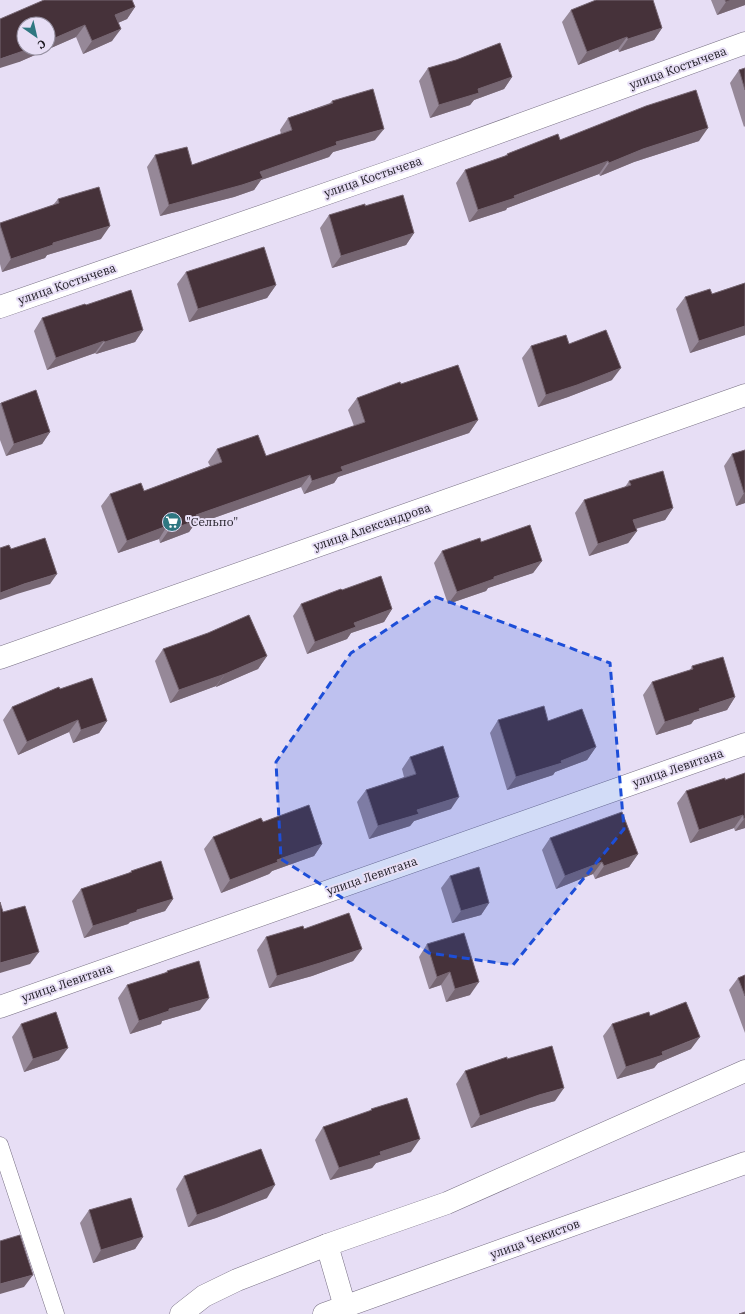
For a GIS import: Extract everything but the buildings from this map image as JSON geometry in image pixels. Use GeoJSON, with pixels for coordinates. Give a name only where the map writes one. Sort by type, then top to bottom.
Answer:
{"type":"FeatureCollection","features":[{"type":"Feature","properties":{"kind":"street","name":"улица Костычева"},"geometry":{"type":"LineString","coordinates":[[0,307],[417,162],[745,43]]}},
{"type":"Feature","properties":{"kind":"street","name":"улица Александрова"},"geometry":{"type":"LineString","coordinates":[[0,658],[745,395]]}},
{"type":"Feature","properties":{"kind":"street","name":"улица Левитана"},"geometry":{"type":"LineString","coordinates":[[0,1007],[745,744]]}},
{"type":"Feature","properties":{"kind":"street"},"geometry":{"type":"LineString","coordinates":[[181,1314],[204,1296],[237,1280],[327,1245],[447,1202],[745,1071]]}},
{"type":"Feature","properties":{"kind":"street","name":"улица Чекистов"},"geometry":{"type":"LineString","coordinates":[[324,1314],[745,1163]]}},
{"type":"Feature","properties":{"kind":"street"},"geometry":{"type":"LineString","coordinates":[[327,1245],[345,1307]]}},
{"type":"Feature","properties":{"kind":"lane"},"geometry":{"type":"LineString","coordinates":[[0,1146],[56,1314]]}},
{"type":"Feature","properties":{"kind":"highlighted area"},"geometry":{"type":"Polygon","coordinates":[[[436,597],[610,663],[624,829],[513,965],[429,953],[281,859],[276,762],[351,653],[436,597]]]}},
{"type":"Feature","properties":{"kind":"place","name":"\"Сельпо\""},"geometry":{"type":"Point","coordinates":[172,522]}}]}
